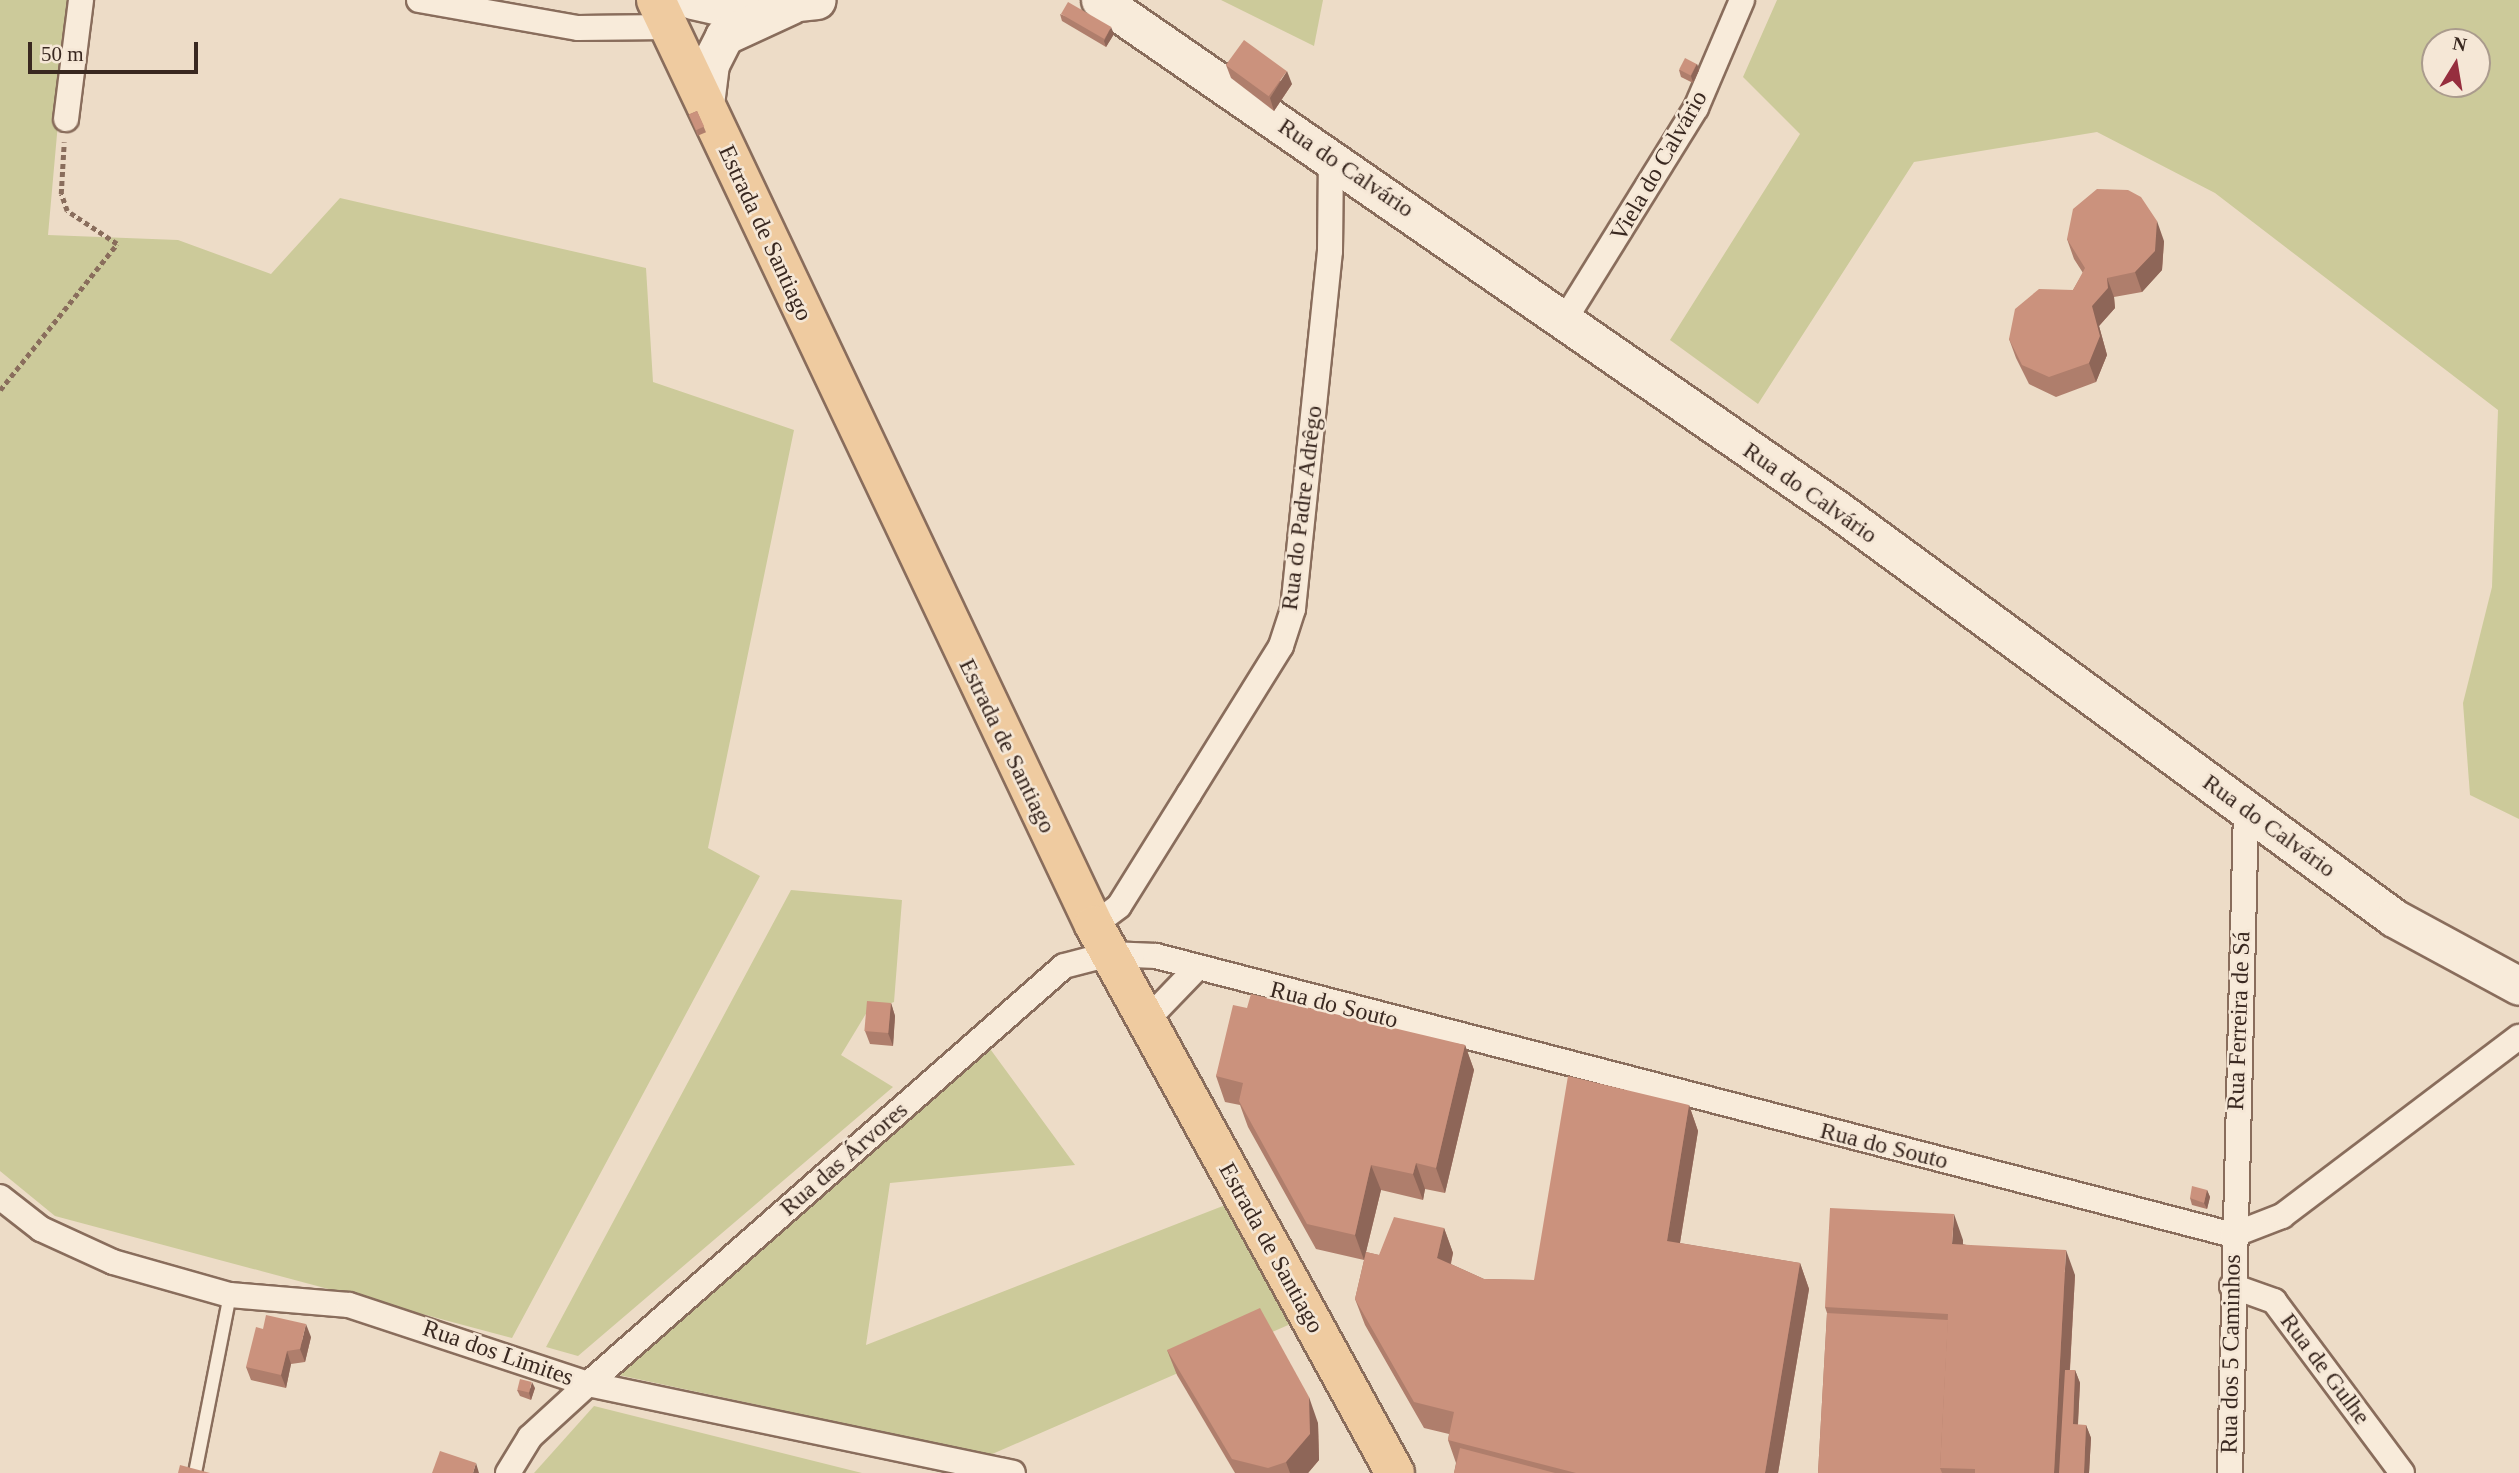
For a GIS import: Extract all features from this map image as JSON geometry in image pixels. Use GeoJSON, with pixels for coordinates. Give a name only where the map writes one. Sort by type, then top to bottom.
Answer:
{"type":"FeatureCollection","features":[{"type":"Feature","properties":{"kind":"main road","name":"Rua do Calvário"},"geometry":{"type":"LineString","coordinates":[[1100,0],[1331,158],[1562,324],[1839,511],[2395,918],[2519,986]]}},
{"type":"Feature","properties":{"kind":"main road"},"geometry":{"type":"LineString","coordinates":[[672,9],[699,43],[728,23],[804,2]]}},
{"type":"Feature","properties":{"kind":"main road","name":"Estrada de Santiago"},"geometry":{"type":"LineString","coordinates":[[672,9],[705,104],[1102,940],[1395,1473]]}},
{"type":"Feature","properties":{"kind":"main road"},"geometry":{"type":"LineString","coordinates":[[705,104],[710,64],[728,23]]}},
{"type":"Feature","properties":{"kind":"street"},"geometry":{"type":"LineString","coordinates":[[66,119],[81,0]]}},
{"type":"Feature","properties":{"kind":"street"},"geometry":{"type":"LineString","coordinates":[[419,0],[578,28],[672,9]]}},
{"type":"Feature","properties":{"kind":"street","name":"Viela do Calvário"},"geometry":{"type":"LineString","coordinates":[[1562,324],[1696,108],[1742,0]]}},
{"type":"Feature","properties":{"kind":"street","name":"Rua do Padre Adrêgo"},"geometry":{"type":"LineString","coordinates":[[1102,940],[1118,905],[1281,646],[1293,609],[1330,251],[1331,158]]}},
{"type":"Feature","properties":{"kind":"street","name":"Rua Ferreira de Sá"},"geometry":{"type":"LineString","coordinates":[[2233,1234],[2246,808]]}},
{"type":"Feature","properties":{"kind":"street","name":"Rua do Souto"},"geometry":{"type":"LineString","coordinates":[[1102,940],[1196,970],[2233,1234]]}},
{"type":"Feature","properties":{"kind":"street","name":"Rua das Árvores"},"geometry":{"type":"LineString","coordinates":[[508,1473],[530,1437],[588,1384],[1064,967],[1102,940]]}},
{"type":"Feature","properties":{"kind":"street"},"geometry":{"type":"LineString","coordinates":[[1146,1021],[1196,970]]}},
{"type":"Feature","properties":{"kind":"street"},"geometry":{"type":"LineString","coordinates":[[2233,1234],[2282,1216],[2519,1037]]}},
{"type":"Feature","properties":{"kind":"street","name":"Rua dos Limites"},"geometry":{"type":"LineString","coordinates":[[0,1197],[41,1229],[113,1262],[230,1295],[349,1305],[588,1384],[1013,1473]]}},
{"type":"Feature","properties":{"kind":"street","name":"Rua dos 5 Caminhos"},"geometry":{"type":"LineString","coordinates":[[2230,1473],[2233,1234]]}},
{"type":"Feature","properties":{"kind":"street","name":"Rua de Gulhe"},"geometry":{"type":"LineString","coordinates":[[2232,1286],[2274,1301],[2402,1473]]}},
{"type":"Feature","properties":{"kind":"lane"},"geometry":{"type":"LineString","coordinates":[[195,1473],[230,1295]]}},
{"type":"Feature","properties":{"kind":"path"},"geometry":{"type":"LineString","coordinates":[[0,390],[117,244],[67,211],[61,194],[66,119]]}},
{"type":"Feature","properties":{"kind":"shaded area"},"geometry":{"type":"Polygon","coordinates":[[[0,0],[69,0],[48,235],[178,240],[271,274],[340,198],[646,268],[653,382],[794,430],[708,848],[760,876],[512,1338],[55,1216],[0,1171],[0,0]]]}},
{"type":"Feature","properties":{"kind":"shaded area"},"geometry":{"type":"Polygon","coordinates":[[[1221,0],[1323,0],[1314,46],[1221,0]]]}},
{"type":"Feature","properties":{"kind":"shaded area"},"geometry":{"type":"Polygon","coordinates":[[[1777,0],[2519,0],[2519,819],[2470,795],[2463,703],[2492,587],[2498,410],[2215,193],[2097,132],[1914,162],[1758,404],[1670,340],[1800,134],[1743,77],[1777,0]]]}},
{"type":"Feature","properties":{"kind":"shaded area"},"geometry":{"type":"Polygon","coordinates":[[[791,890],[902,900],[894,1002],[867,1012],[841,1055],[893,1087],[578,1356],[546,1347],[791,890]]]}},
{"type":"Feature","properties":{"kind":"shaded area"},"geometry":{"type":"Polygon","coordinates":[[[988,1046],[1075,1165],[890,1183],[866,1345],[1228,1204],[1295,1322],[990,1455],[614,1374],[988,1046]]]}},
{"type":"Feature","properties":{"kind":"shaded area"},"geometry":{"type":"Polygon","coordinates":[[[594,1406],[862,1473],[534,1473],[594,1406]]]}},
{"type":"Feature","properties":{"kind":"building"},"geometry":{"type":"Polygon","coordinates":[[[1068,2],[1111,27],[1104,39],[1061,14],[1068,2]]]}},
{"type":"Feature","properties":{"kind":"building"},"geometry":{"type":"Polygon","coordinates":[[[1244,40],[1287,71],[1269,96],[1226,65],[1244,40]]]}},
{"type":"Feature","properties":{"kind":"building"},"geometry":{"type":"Polygon","coordinates":[[[1685,58],[1697,64],[1691,75],[1679,70],[1685,58]]]}},
{"type":"Feature","properties":{"kind":"building"},"geometry":{"type":"Polygon","coordinates":[[[697,111],[704,126],[696,130],[689,115],[697,111]]]}},
{"type":"Feature","properties":{"kind":"building"},"geometry":{"type":"Polygon","coordinates":[[[2097,189],[2128,190],[2141,197],[2157,221],[2155,251],[2135,272],[2107,278],[2108,288],[2092,306],[2100,336],[2089,363],[2049,377],[2022,365],[2009,339],[2015,309],[2039,289],[2073,290],[2085,268],[2067,239],[2073,209],[2097,189]]]}},
{"type":"Feature","properties":{"kind":"building"},"geometry":{"type":"Polygon","coordinates":[[[1251,994],[1465,1045],[1436,1168],[1416,1163],[1413,1174],[1371,1165],[1355,1235],[1307,1224],[1239,1101],[1243,1083],[1216,1076],[1233,1005],[1247,1008],[1251,994]]]}},
{"type":"Feature","properties":{"kind":"building"},"geometry":{"type":"Polygon","coordinates":[[[867,1001],[891,1003],[888,1033],[864,1031],[867,1001]]]}},
{"type":"Feature","properties":{"kind":"building"},"geometry":{"type":"Polygon","coordinates":[[[1568,1076],[1689,1105],[1667,1241],[1800,1263],[1765,1473],[1576,1473],[1448,1440],[1454,1412],[1414,1402],[1355,1299],[1366,1252],[1379,1255],[1394,1217],[1444,1228],[1437,1258],[1484,1279],[1534,1280],[1568,1076]]]}},
{"type":"Feature","properties":{"kind":"building"},"geometry":{"type":"Polygon","coordinates":[[[2192,1186],[2207,1190],[2204,1203],[2190,1198],[2192,1186]]]}},
{"type":"Feature","properties":{"kind":"building"},"geometry":{"type":"Polygon","coordinates":[[[1830,1208],[1954,1214],[1952,1244],[2066,1250],[2054,1473],[1975,1473],[1975,1469],[1940,1468],[1948,1314],[1825,1307],[1830,1208]]]}},
{"type":"Feature","properties":{"kind":"building"},"geometry":{"type":"Polygon","coordinates":[[[1260,1308],[1309,1397],[1310,1434],[1286,1462],[1268,1468],[1232,1459],[1167,1350],[1260,1308]]]}},
{"type":"Feature","properties":{"kind":"building"},"geometry":{"type":"Polygon","coordinates":[[[1827,1313],[1948,1320],[1940,1468],[1942,1473],[1818,1473],[1827,1313]]]}},
{"type":"Feature","properties":{"kind":"building"},"geometry":{"type":"Polygon","coordinates":[[[266,1315],[306,1324],[300,1349],[287,1351],[281,1375],[246,1367],[256,1327],[263,1329],[266,1315]]]}},
{"type":"Feature","properties":{"kind":"building"},"geometry":{"type":"Polygon","coordinates":[[[2065,1370],[2075,1370],[2073,1424],[2086,1425],[2084,1473],[2059,1473],[2065,1370]]]}},
{"type":"Feature","properties":{"kind":"building"},"geometry":{"type":"Polygon","coordinates":[[[520,1379],[532,1382],[529,1393],[517,1390],[520,1379]]]}},
{"type":"Feature","properties":{"kind":"building"},"geometry":{"type":"Polygon","coordinates":[[[1460,1448],[1555,1473],[1454,1473],[1460,1448]]]}},
{"type":"Feature","properties":{"kind":"building"},"geometry":{"type":"Polygon","coordinates":[[[440,1451],[476,1463],[473,1473],[432,1473],[440,1451]]]}},
{"type":"Feature","properties":{"kind":"building"},"geometry":{"type":"Polygon","coordinates":[[[180,1465],[210,1473],[178,1473],[180,1465]]]}}]}
